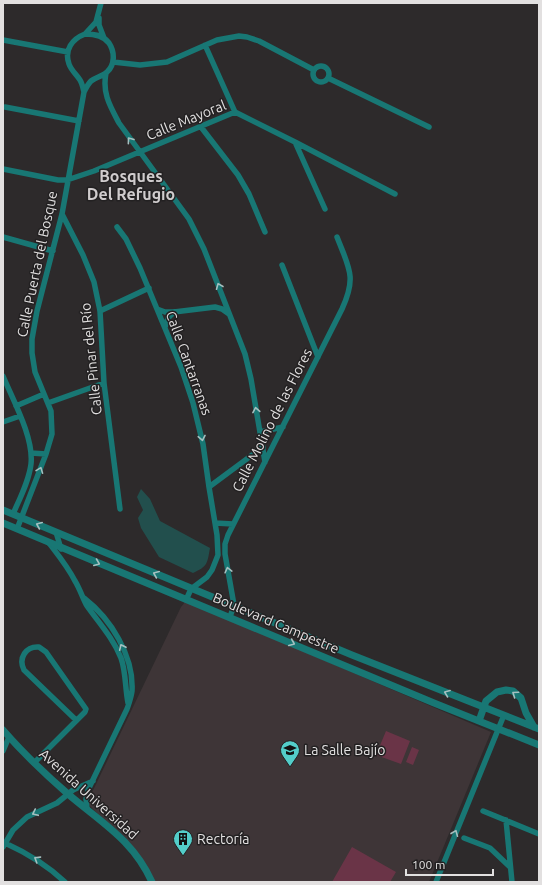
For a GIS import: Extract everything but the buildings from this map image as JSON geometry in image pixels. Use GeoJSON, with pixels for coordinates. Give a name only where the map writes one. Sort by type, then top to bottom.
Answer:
{"type":"FeatureCollection","features":[{"type":"Feature","properties":{"kind":"street"},"geometry":{"type":"LineString","coordinates":[[84,92],[81,82],[70,66],[68,52],[74,40],[93,26],[98,16],[101,3]]}},
{"type":"Feature","properties":{"kind":"street"},"geometry":{"type":"LineString","coordinates":[[98,16],[99,25],[104,38],[112,48],[113,62],[106,73],[104,88],[111,110],[128,138],[189,219],[204,249],[245,354],[265,462]]}},
{"type":"Feature","properties":{"kind":"street"},"geometry":{"type":"LineString","coordinates":[[84,34],[95,34],[104,38]]}},
{"type":"Feature","properties":{"kind":"street"},"geometry":{"type":"LineString","coordinates":[[113,62],[140,65],[167,62],[217,40],[230,37],[247,37],[259,41],[314,70]]}},
{"type":"Feature","properties":{"kind":"street"},"geometry":{"type":"LineString","coordinates":[[3,40],[68,52]]}},
{"type":"Feature","properties":{"kind":"street"},"geometry":{"type":"LineString","coordinates":[[205,45],[235,112]]}},
{"type":"Feature","properties":{"kind":"street"},"geometry":{"type":"LineString","coordinates":[[314,70],[320,66],[325,67],[329,71],[328,78]]}},
{"type":"Feature","properties":{"kind":"street"},"geometry":{"type":"LineString","coordinates":[[314,70],[314,77],[317,81],[324,81],[328,78]]}},
{"type":"Feature","properties":{"kind":"street"},"geometry":{"type":"LineString","coordinates":[[84,92],[91,82],[106,73]]}},
{"type":"Feature","properties":{"kind":"street"},"geometry":{"type":"LineString","coordinates":[[328,78],[430,127]]}},
{"type":"Feature","properties":{"kind":"street","name":"Calle Puerta del Bosque"},"geometry":{"type":"LineString","coordinates":[[17,529],[46,454],[52,434],[53,425],[51,411],[35,372],[32,353],[32,339],[62,214],[67,180],[80,121],[84,92]]}},
{"type":"Feature","properties":{"kind":"street"},"geometry":{"type":"LineString","coordinates":[[5,107],[80,121]]}},
{"type":"Feature","properties":{"kind":"street","name":"Calle Mayoral"},"geometry":{"type":"LineString","coordinates":[[67,180],[235,112],[395,194]]}},
{"type":"Feature","properties":{"kind":"street"},"geometry":{"type":"LineString","coordinates":[[201,127],[238,175],[249,194],[265,232]]}},
{"type":"Feature","properties":{"kind":"street"},"geometry":{"type":"LineString","coordinates":[[295,142],[325,209]]}},
{"type":"Feature","properties":{"kind":"street"},"geometry":{"type":"LineString","coordinates":[[3,169],[58,180],[67,180]]}},
{"type":"Feature","properties":{"kind":"street","name":"Calle Pinar del Río"},"geometry":{"type":"LineString","coordinates":[[62,214],[83,255],[94,282],[100,311],[104,383],[120,509]]}},
{"type":"Feature","properties":{"kind":"street","name":"Calle Cantarranas"},"geometry":{"type":"LineString","coordinates":[[117,227],[126,239],[149,288],[183,374],[198,419],[219,550],[216,564],[207,577],[192,589],[186,600]]}},
{"type":"Feature","properties":{"kind":"street"},"geometry":{"type":"LineString","coordinates":[[3,237],[53,251]]}},
{"type":"Feature","properties":{"kind":"street","name":"Calle Molino de las Flores"},"geometry":{"type":"LineString","coordinates":[[230,617],[234,605],[225,554],[226,544],[233,524],[348,298],[351,278],[337,237]]}},
{"type":"Feature","properties":{"kind":"street"},"geometry":{"type":"LineString","coordinates":[[282,265],[318,357]]}},
{"type":"Feature","properties":{"kind":"street"},"geometry":{"type":"LineString","coordinates":[[100,311],[149,288]]}},
{"type":"Feature","properties":{"kind":"street"},"geometry":{"type":"LineString","coordinates":[[157,309],[165,312],[174,312],[215,306],[231,316]]}},
{"type":"Feature","properties":{"kind":"street"},"geometry":{"type":"LineString","coordinates":[[164,327],[168,318],[174,312]]}},
{"type":"Feature","properties":{"kind":"street"},"geometry":{"type":"LineString","coordinates":[[3,376],[26,431],[31,453],[30,473],[13,514]]}},
{"type":"Feature","properties":{"kind":"street"},"geometry":{"type":"LineString","coordinates":[[48,403],[104,383]]}},
{"type":"Feature","properties":{"kind":"street"},"geometry":{"type":"LineString","coordinates":[[16,406],[44,394]]}},
{"type":"Feature","properties":{"kind":"street"},"geometry":{"type":"LineString","coordinates":[[3,422],[20,416]]}},
{"type":"Feature","properties":{"kind":"street"},"geometry":{"type":"LineString","coordinates":[[260,432],[282,427]]}},
{"type":"Feature","properties":{"kind":"street"},"geometry":{"type":"LineString","coordinates":[[209,487],[263,448]]}},
{"type":"Feature","properties":{"kind":"street"},"geometry":{"type":"LineString","coordinates":[[31,453],[46,454]]}},
{"type":"Feature","properties":{"kind":"street","name":"Boulevard Campestre"},"geometry":{"type":"LineString","coordinates":[[3,510],[330,646],[537,728]]}},
{"type":"Feature","properties":{"kind":"street","name":"Boulevard Campestre"},"geometry":{"type":"LineString","coordinates":[[3,523],[539,745]]}},
{"type":"Feature","properties":{"kind":"street"},"geometry":{"type":"LineString","coordinates":[[215,523],[233,524]]}},
{"type":"Feature","properties":{"kind":"street"},"geometry":{"type":"LineString","coordinates":[[56,532],[61,548],[62,559]]}},
{"type":"Feature","properties":{"kind":"street"},"geometry":{"type":"LineString","coordinates":[[49,543],[62,559],[84,598],[111,626],[120,640],[126,655],[130,672],[132,686],[131,698],[124,716],[88,790],[86,799],[87,809]]}},
{"type":"Feature","properties":{"kind":"street"},"geometry":{"type":"LineString","coordinates":[[34,763],[85,712],[85,708],[46,652],[39,647],[30,648],[24,654],[22,661],[24,670],[76,720]]}},
{"type":"Feature","properties":{"kind":"street"},"geometry":{"type":"LineString","coordinates":[[479,721],[483,707],[489,698],[497,692],[506,690],[513,691],[521,698],[526,713],[537,728]]}},
{"type":"Feature","properties":{"kind":"street"},"geometry":{"type":"LineString","coordinates":[[436,882],[504,715]]}},
{"type":"Feature","properties":{"kind":"street","name":"Avenida Universidad"},"geometry":{"type":"LineString","coordinates":[[3,730],[34,763],[133,850],[140,859],[152,882]]}},
{"type":"Feature","properties":{"kind":"street"},"geometry":{"type":"LineString","coordinates":[[3,751],[9,737]]}},
{"type":"Feature","properties":{"kind":"street"},"geometry":{"type":"LineString","coordinates":[[65,882],[43,863],[27,853],[4,845],[13,830],[27,817],[57,803],[80,786],[93,781]]}},
{"type":"Feature","properties":{"kind":"street"},"geometry":{"type":"LineString","coordinates":[[482,811],[539,834]]}},
{"type":"Feature","properties":{"kind":"street"},"geometry":{"type":"LineString","coordinates":[[506,820],[512,882]]}},
{"type":"Feature","properties":{"kind":"street"},"geometry":{"type":"LineString","coordinates":[[464,838],[490,848],[510,867]]}},
{"type":"Feature","properties":{"kind":"shaded area","name":"La Salle Bajío"},"geometry":{"type":"Polygon","coordinates":[[[186,601],[491,732],[429,882],[154,882],[134,851],[87,803],[181,607],[186,601]]]}},
{"type":"Feature","properties":{"kind":"shaded area"},"geometry":{"type":"Polygon","coordinates":[[[386,731],[410,741],[401,764],[376,755],[386,731]]]}},
{"type":"Feature","properties":{"kind":"shaded area"},"geometry":{"type":"Polygon","coordinates":[[[412,747],[419,750],[413,765],[406,762],[412,747]]]}},
{"type":"Feature","properties":{"kind":"shaded area"},"geometry":{"type":"Polygon","coordinates":[[[352,847],[396,872],[390,882],[332,882],[352,847]]]}},
{"type":"Feature","properties":{"kind":"water"},"geometry":{"type":"Polygon","coordinates":[[[141,489],[150,499],[160,521],[210,548],[206,564],[202,568],[193,573],[159,557],[141,528],[138,518],[143,510],[137,497],[141,489]]]}},
{"type":"Feature","properties":{"kind":"place","name":"La Salle Bajío"},"geometry":{"type":"Point","coordinates":[290,767]}},
{"type":"Feature","properties":{"kind":"place","name":"Rectoría"},"geometry":{"type":"Point","coordinates":[183,856]}},
{"type":"Feature","properties":{"kind":"district","name":"Bosques Del Refugio"},"geometry":{"type":"Point","coordinates":[131,185]}}]}
